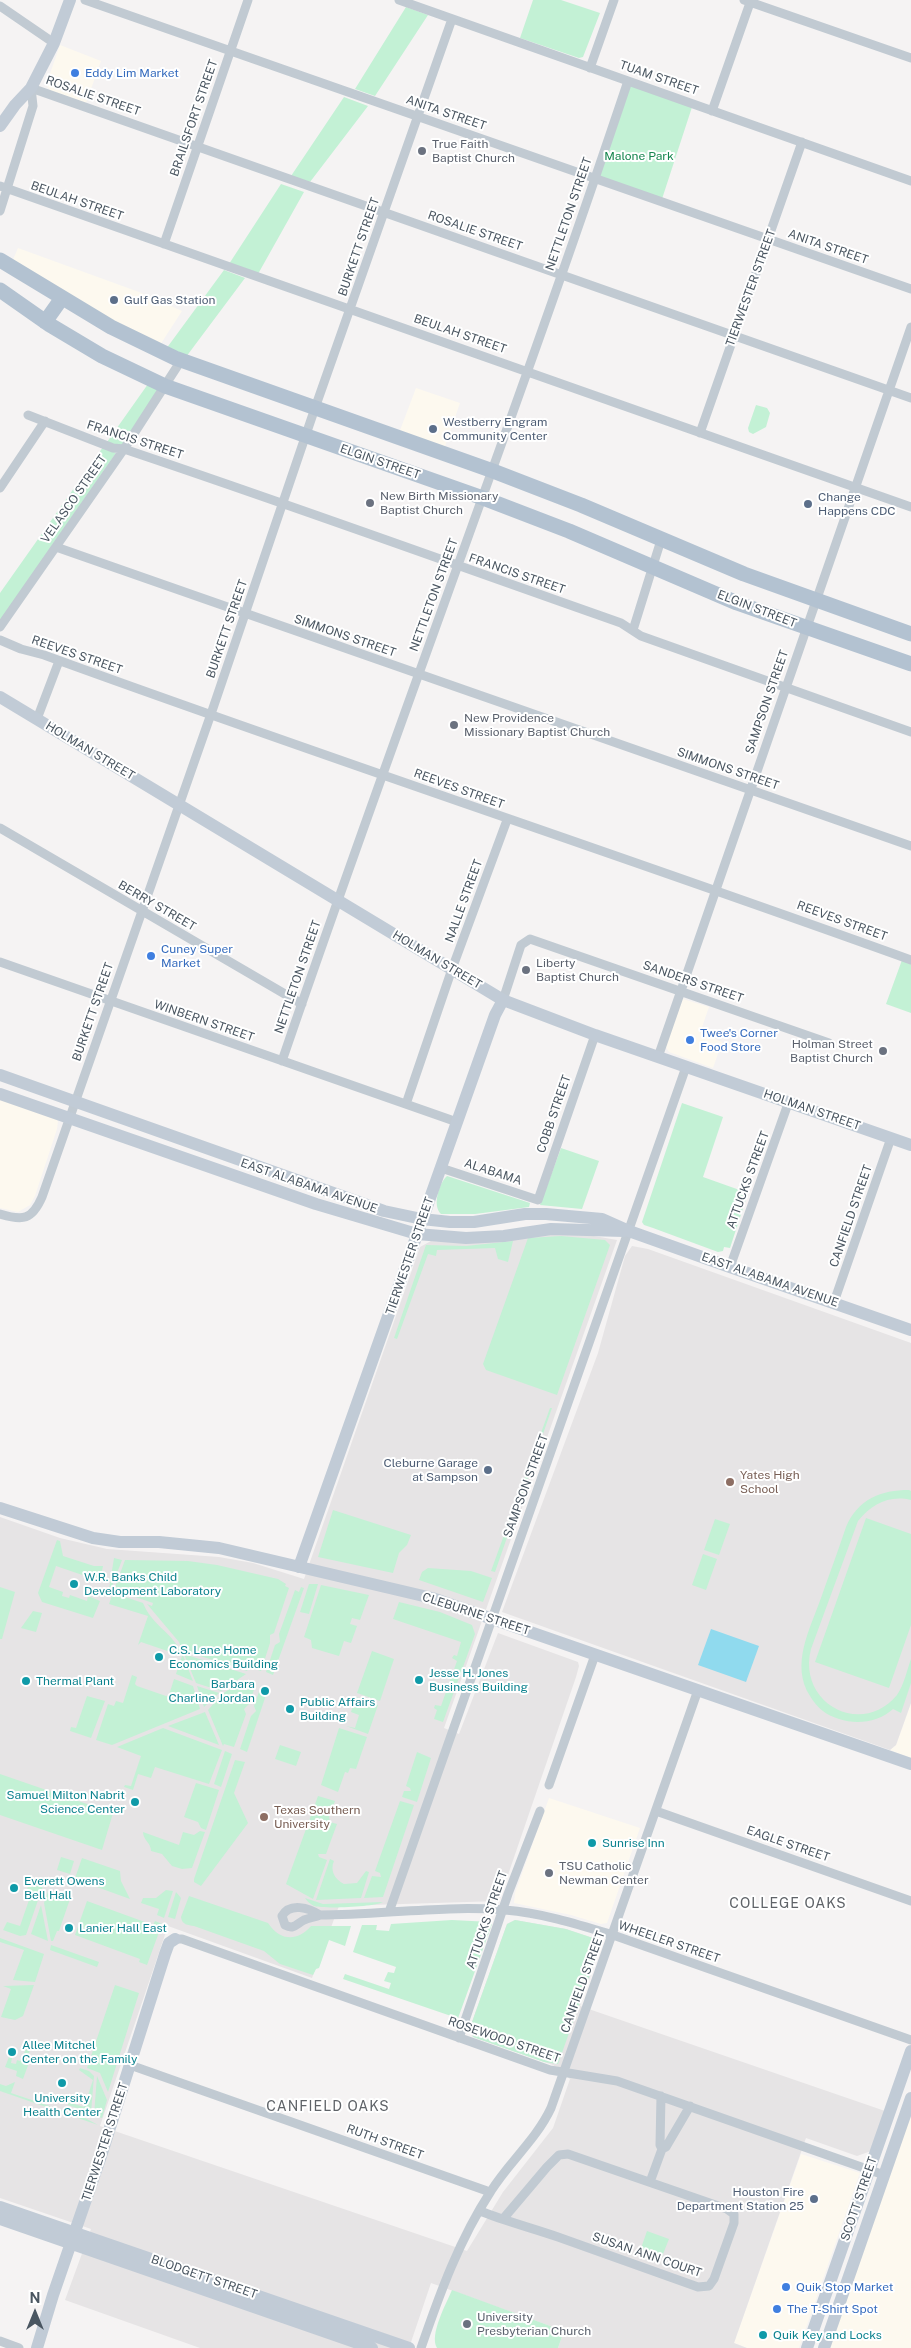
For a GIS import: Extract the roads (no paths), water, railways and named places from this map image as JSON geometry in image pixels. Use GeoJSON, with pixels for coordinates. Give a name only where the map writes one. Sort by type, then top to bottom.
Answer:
{"type":"FeatureCollection","features":[{"type":"Feature","properties":{"kind":"main road"},"geometry":{"type":"LineString","coordinates":[[0,260],[113,328],[182,360],[493,471],[581,505],[661,540],[815,600],[911,634]]}},
{"type":"Feature","properties":{"kind":"main road","name":"ELGIN STREET"},"geometry":{"type":"LineString","coordinates":[[0,290],[45,322],[102,356],[165,386],[483,498],[737,602],[911,664]]}},
{"type":"Feature","properties":{"kind":"main road"},"geometry":{"type":"LineString","coordinates":[[45,322],[62,298]]}},
{"type":"Feature","properties":{"kind":"street"},"geometry":{"type":"LineString","coordinates":[[0,126],[15,105],[32,88],[54,43],[70,0]]}},
{"type":"Feature","properties":{"kind":"street","name":"ANITA STREET"},"geometry":{"type":"LineString","coordinates":[[86,0],[911,290]]}},
{"type":"Feature","properties":{"kind":"street","name":"BRAILSFORT STREET"},"geometry":{"type":"LineString","coordinates":[[164,244],[248,0]]}},
{"type":"Feature","properties":{"kind":"street","name":"TUAM STREET"},"geometry":{"type":"LineString","coordinates":[[398,0],[911,181]]}},
{"type":"Feature","properties":{"kind":"street"},"geometry":{"type":"LineString","coordinates":[[590,68],[614,0]]}},
{"type":"Feature","properties":{"kind":"street"},"geometry":{"type":"LineString","coordinates":[[712,110],[748,1],[911,58]]}},
{"type":"Feature","properties":{"kind":"street"},"geometry":{"type":"LineString","coordinates":[[0,6],[54,43]]}},
{"type":"Feature","properties":{"kind":"street","name":"BURKETT STREET"},"geometry":{"type":"LineString","coordinates":[[0,1214],[14,1218],[28,1217],[36,1210],[211,714],[305,435],[452,19]]}},
{"type":"Feature","properties":{"kind":"street","name":"NETTLETON STREET"},"geometry":{"type":"LineString","coordinates":[[282,1061],[456,566],[493,471],[628,81]]}},
{"type":"Feature","properties":{"kind":"street"},"geometry":{"type":"LineString","coordinates":[[0,211],[3,188],[33,106],[32,88]]}},
{"type":"Feature","properties":{"kind":"street","name":"ROSALIE STREET"},"geometry":{"type":"LineString","coordinates":[[32,88],[911,398]]}},
{"type":"Feature","properties":{"kind":"street","name":"TIERWESTER STREET"},"geometry":{"type":"LineString","coordinates":[[700,433],[802,142]]}},
{"type":"Feature","properties":{"kind":"street","name":"BEULAH STREET"},"geometry":{"type":"LineString","coordinates":[[3,188],[911,507]]}},
{"type":"Feature","properties":{"kind":"street","name":"SAMPSON STREET"},"geometry":{"type":"LineString","coordinates":[[658,1057],[679,990],[751,790],[815,600],[911,327]]}},
{"type":"Feature","properties":{"kind":"street","name":"VELASCO STREET"},"geometry":{"type":"LineString","coordinates":[[0,627],[124,450],[182,360]]}},
{"type":"Feature","properties":{"kind":"street","name":"FRANCIS STREET"},"geometry":{"type":"LineString","coordinates":[[28,415],[114,448],[282,503],[622,623],[641,636],[911,732]]}},
{"type":"Feature","properties":{"kind":"street"},"geometry":{"type":"LineString","coordinates":[[0,488],[45,421]]}},
{"type":"Feature","properties":{"kind":"street"},"geometry":{"type":"LineString","coordinates":[[633,630],[661,540]]}},
{"type":"Feature","properties":{"kind":"street","name":"SIMMONS STREET"},"geometry":{"type":"LineString","coordinates":[[56,547],[911,846]]}},
{"type":"Feature","properties":{"kind":"street","name":"REEVES STREET"},"geometry":{"type":"LineString","coordinates":[[0,640],[507,820],[715,889],[911,960]]}},
{"type":"Feature","properties":{"kind":"street"},"geometry":{"type":"LineString","coordinates":[[37,719],[59,661]]}},
{"type":"Feature","properties":{"kind":"street","name":"HOLMAN STREET"},"geometry":{"type":"LineString","coordinates":[[0,697],[502,1000],[595,1035],[911,1145]]}},
{"type":"Feature","properties":{"kind":"street","name":"NALLE STREET"},"geometry":{"type":"LineString","coordinates":[[406,1104],[452,969],[507,820]]}},
{"type":"Feature","properties":{"kind":"street","name":"BERRY STREET"},"geometry":{"type":"LineString","coordinates":[[0,828],[140,912],[302,1004]]}},
{"type":"Feature","properties":{"kind":"street","name":"SANDERS STREET"},"geometry":{"type":"LineString","coordinates":[[521,945],[530,939],[538,940],[829,1043]]}},
{"type":"Feature","properties":{"kind":"street","name":"TIERWESTER STREET"},"geometry":{"type":"LineString","coordinates":[[300,1567],[422,1219],[521,945]]}},
{"type":"Feature","properties":{"kind":"street","name":"WINBERN STREET"},"geometry":{"type":"LineString","coordinates":[[0,962],[457,1122]]}},
{"type":"Feature","properties":{"kind":"street","name":"COBB STREET"},"geometry":{"type":"LineString","coordinates":[[538,1200],[595,1035]]}},
{"type":"Feature","properties":{"kind":"street","name":"SAMPSON STREET"},"geometry":{"type":"LineString","coordinates":[[389,1912],[686,1067]]}},
{"type":"Feature","properties":{"kind":"street","name":"EAST ALABAMA AVENUE"},"geometry":{"type":"LineString","coordinates":[[0,1075],[384,1211],[422,1219],[474,1222],[526,1214],[574,1215],[602,1219],[629,1231],[911,1330]]}},
{"type":"Feature","properties":{"kind":"street","name":"EAST ALABAMA AVENUE"},"geometry":{"type":"LineString","coordinates":[[0,1094],[316,1204],[417,1234],[466,1238],[504,1236],[550,1228],[629,1231]]}},
{"type":"Feature","properties":{"kind":"street","name":"ATTUCKS STREET"},"geometry":{"type":"LineString","coordinates":[[730,1267],[789,1101]]}},
{"type":"Feature","properties":{"kind":"street","name":"CANFIELD STREET"},"geometry":{"type":"LineString","coordinates":[[834,1302],[891,1138]]}},
{"type":"Feature","properties":{"kind":"street","name":"ALABAMA"},"geometry":{"type":"LineString","coordinates":[[441,1168],[538,1200]]}},
{"type":"Feature","properties":{"kind":"street","name":"CLEBURNE STREET"},"geometry":{"type":"LineString","coordinates":[[0,1508],[93,1538],[120,1542],[159,1542],[219,1548],[432,1598],[911,1764]]}},
{"type":"Feature","properties":{"kind":"street"},"geometry":{"type":"LineString","coordinates":[[549,1785],[595,1655]]}},
{"type":"Feature","properties":{"kind":"street","name":"CANFIELD STREET"},"geometry":{"type":"LineString","coordinates":[[422,2348],[450,2265],[490,2192],[543,2124],[613,1935],[698,1690]]}},
{"type":"Feature","properties":{"kind":"street","name":"ATTUCKS STREET"},"geometry":{"type":"LineString","coordinates":[[460,2038],[505,1910],[508,1894],[540,1811]]}},
{"type":"Feature","properties":{"kind":"street","name":"EAGLE STREET"},"geometry":{"type":"LineString","coordinates":[[656,1811],[911,1900]]}},
{"type":"Feature","properties":{"kind":"street","name":"WHEELER STREET"},"geometry":{"type":"LineString","coordinates":[[320,1915],[460,1909],[505,1910],[563,1920],[613,1935],[911,2040]]}},
{"type":"Feature","properties":{"kind":"street","name":"TIERWESTER STREET"},"geometry":{"type":"LineString","coordinates":[[37,2348],[169,1943],[175,1939]]}},
{"type":"Feature","properties":{"kind":"street","name":"ROSEWOOD STREET"},"geometry":{"type":"LineString","coordinates":[[175,1939],[182,1939],[269,1969],[550,2070],[617,2081],[884,2175]]}},
{"type":"Feature","properties":{"kind":"street","name":"SCOTT STREET"},"geometry":{"type":"LineString","coordinates":[[808,2345],[911,2051]]}},
{"type":"Feature","properties":{"kind":"street","name":"RUTH STREET"},"geometry":{"type":"LineString","coordinates":[[130,2065],[490,2192]]}},
{"type":"Feature","properties":{"kind":"street"},"geometry":{"type":"LineString","coordinates":[[661,2096],[660,2145],[662,2149]]}},
{"type":"Feature","properties":{"kind":"street","name":"SCOTT STREET"},"geometry":{"type":"LineString","coordinates":[[825,2348],[911,2098]]}},
{"type":"Feature","properties":{"kind":"street"},"geometry":{"type":"LineString","coordinates":[[650,2182],[662,2149],[666,2147],[690,2106]]}},
{"type":"Feature","properties":{"kind":"street","name":"SUSAN ANN COURT"},"geometry":{"type":"LineString","coordinates":[[480,2211],[698,2287],[709,2286],[714,2279],[734,2223],[734,2214],[727,2209],[568,2154],[559,2155],[503,2219]]}},
{"type":"Feature","properties":{"kind":"street"},"geometry":{"type":"LineString","coordinates":[[857,2205],[872,2210]]}},
{"type":"Feature","properties":{"kind":"street","name":"BLODGETT STREET"},"geometry":{"type":"LineString","coordinates":[[0,2207],[73,2238],[237,2295],[409,2348]]}},
{"type":"Feature","properties":{"kind":"street","name":"BLODGETT STREET"},"geometry":{"type":"LineString","coordinates":[[0,2219],[73,2238]]}},
{"type":"Feature","properties":{"kind":"street","name":"BLODGETT STREET"},"geometry":{"type":"LineString","coordinates":[[237,2295],[372,2348]]}},
{"type":"Feature","properties":{"kind":"street"},"geometry":{"type":"LineString","coordinates":[[0,2341],[19,2348]]}},
{"type":"Feature","properties":{"kind":"street"},"geometry":{"type":"LineString","coordinates":[[808,2345],[825,2348]]}},
{"type":"Feature","properties":{"kind":"water"},"geometry":{"type":"Polygon","coordinates":[[[711,1629],[759,1646],[746,1682],[698,1665],[711,1629]]]}},
{"type":"Feature","properties":{"kind":"place","name":"Eddy Lim Market"},"geometry":{"type":"Point","coordinates":[75,73]}},
{"type":"Feature","properties":{"kind":"place","name":"True Faith Baptist Church"},"geometry":{"type":"Point","coordinates":[422,151]}},
{"type":"Feature","properties":{"kind":"place","name":"Gulf Gas Station"},"geometry":{"type":"Point","coordinates":[114,300]}},
{"type":"Feature","properties":{"kind":"place","name":"Westberry Engram Community Center"},"geometry":{"type":"Point","coordinates":[433,429]}},
{"type":"Feature","properties":{"kind":"place","name":"New Birth Missionary Baptist Church"},"geometry":{"type":"Point","coordinates":[370,503]}},
{"type":"Feature","properties":{"kind":"place","name":"Change Happens CDC"},"geometry":{"type":"Point","coordinates":[808,504]}},
{"type":"Feature","properties":{"kind":"place","name":"New Providence Missionary Baptist Church"},"geometry":{"type":"Point","coordinates":[454,725]}},
{"type":"Feature","properties":{"kind":"place","name":"Cuney Super Market"},"geometry":{"type":"Point","coordinates":[151,956]}},
{"type":"Feature","properties":{"kind":"place","name":"Liberty Baptist Church"},"geometry":{"type":"Point","coordinates":[526,970]}},
{"type":"Feature","properties":{"kind":"place","name":"Twee's Corner Food Store"},"geometry":{"type":"Point","coordinates":[690,1040]}},
{"type":"Feature","properties":{"kind":"place","name":"Holman Street Baptist Church"},"geometry":{"type":"Point","coordinates":[883,1051]}},
{"type":"Feature","properties":{"kind":"place","name":"Cleburne Garage at Sampson"},"geometry":{"type":"Point","coordinates":[488,1470]}},
{"type":"Feature","properties":{"kind":"place","name":"Yates High School"},"geometry":{"type":"Point","coordinates":[730,1482]}},
{"type":"Feature","properties":{"kind":"place","name":"W.R. Banks Child Development Laboratory"},"geometry":{"type":"Point","coordinates":[74,1584]}},
{"type":"Feature","properties":{"kind":"place","name":"C.S. Lane Home Economics Building"},"geometry":{"type":"Point","coordinates":[159,1657]}},
{"type":"Feature","properties":{"kind":"place","name":"Jesse H. Jones Business Building"},"geometry":{"type":"Point","coordinates":[419,1680]}},
{"type":"Feature","properties":{"kind":"place","name":"Thermal Plant"},"geometry":{"type":"Point","coordinates":[26,1681]}},
{"type":"Feature","properties":{"kind":"place","name":"Barbara Charline Jordan"},"geometry":{"type":"Point","coordinates":[265,1691]}},
{"type":"Feature","properties":{"kind":"place","name":"Public Affairs Building"},"geometry":{"type":"Point","coordinates":[290,1709]}},
{"type":"Feature","properties":{"kind":"place","name":"Samuel Milton Nabrit Science Center"},"geometry":{"type":"Point","coordinates":[135,1802]}},
{"type":"Feature","properties":{"kind":"place","name":"Texas Southern University"},"geometry":{"type":"Point","coordinates":[264,1817]}},
{"type":"Feature","properties":{"kind":"place","name":"Sunrise Inn"},"geometry":{"type":"Point","coordinates":[592,1843]}},
{"type":"Feature","properties":{"kind":"place","name":"TSU Catholic Newman Center"},"geometry":{"type":"Point","coordinates":[549,1873]}},
{"type":"Feature","properties":{"kind":"place","name":"Everett Owens Bell Hall"},"geometry":{"type":"Point","coordinates":[14,1888]}},
{"type":"Feature","properties":{"kind":"place","name":"Lanier Hall East"},"geometry":{"type":"Point","coordinates":[69,1928]}},
{"type":"Feature","properties":{"kind":"place","name":"Allee Mitchel Center on the Family"},"geometry":{"type":"Point","coordinates":[12,2052]}},
{"type":"Feature","properties":{"kind":"place","name":"University Health Center"},"geometry":{"type":"Point","coordinates":[62,2083]}},
{"type":"Feature","properties":{"kind":"place","name":"Houston Fire Department Station 25"},"geometry":{"type":"Point","coordinates":[814,2199]}},
{"type":"Feature","properties":{"kind":"place","name":"Quik Stop Market"},"geometry":{"type":"Point","coordinates":[786,2287]}},
{"type":"Feature","properties":{"kind":"place","name":"The T-Shirt Spot"},"geometry":{"type":"Point","coordinates":[777,2309]}},
{"type":"Feature","properties":{"kind":"place","name":"University Presbyterian Church"},"geometry":{"type":"Point","coordinates":[467,2324]}},
{"type":"Feature","properties":{"kind":"place","name":"Quik Key and Locks"},"geometry":{"type":"Point","coordinates":[763,2335]}},
{"type":"Feature","properties":{"kind":"district","name":"COLLEGE OAKS"},"geometry":{"type":"Point","coordinates":[788,1904]}},
{"type":"Feature","properties":{"kind":"district","name":"CANFIELD OAKS"},"geometry":{"type":"Point","coordinates":[328,2107]}},
{"type":"Feature","properties":{"kind":"park label","name":"Malone Park"},"geometry":{"type":"Point","coordinates":[639,156]}}]}
